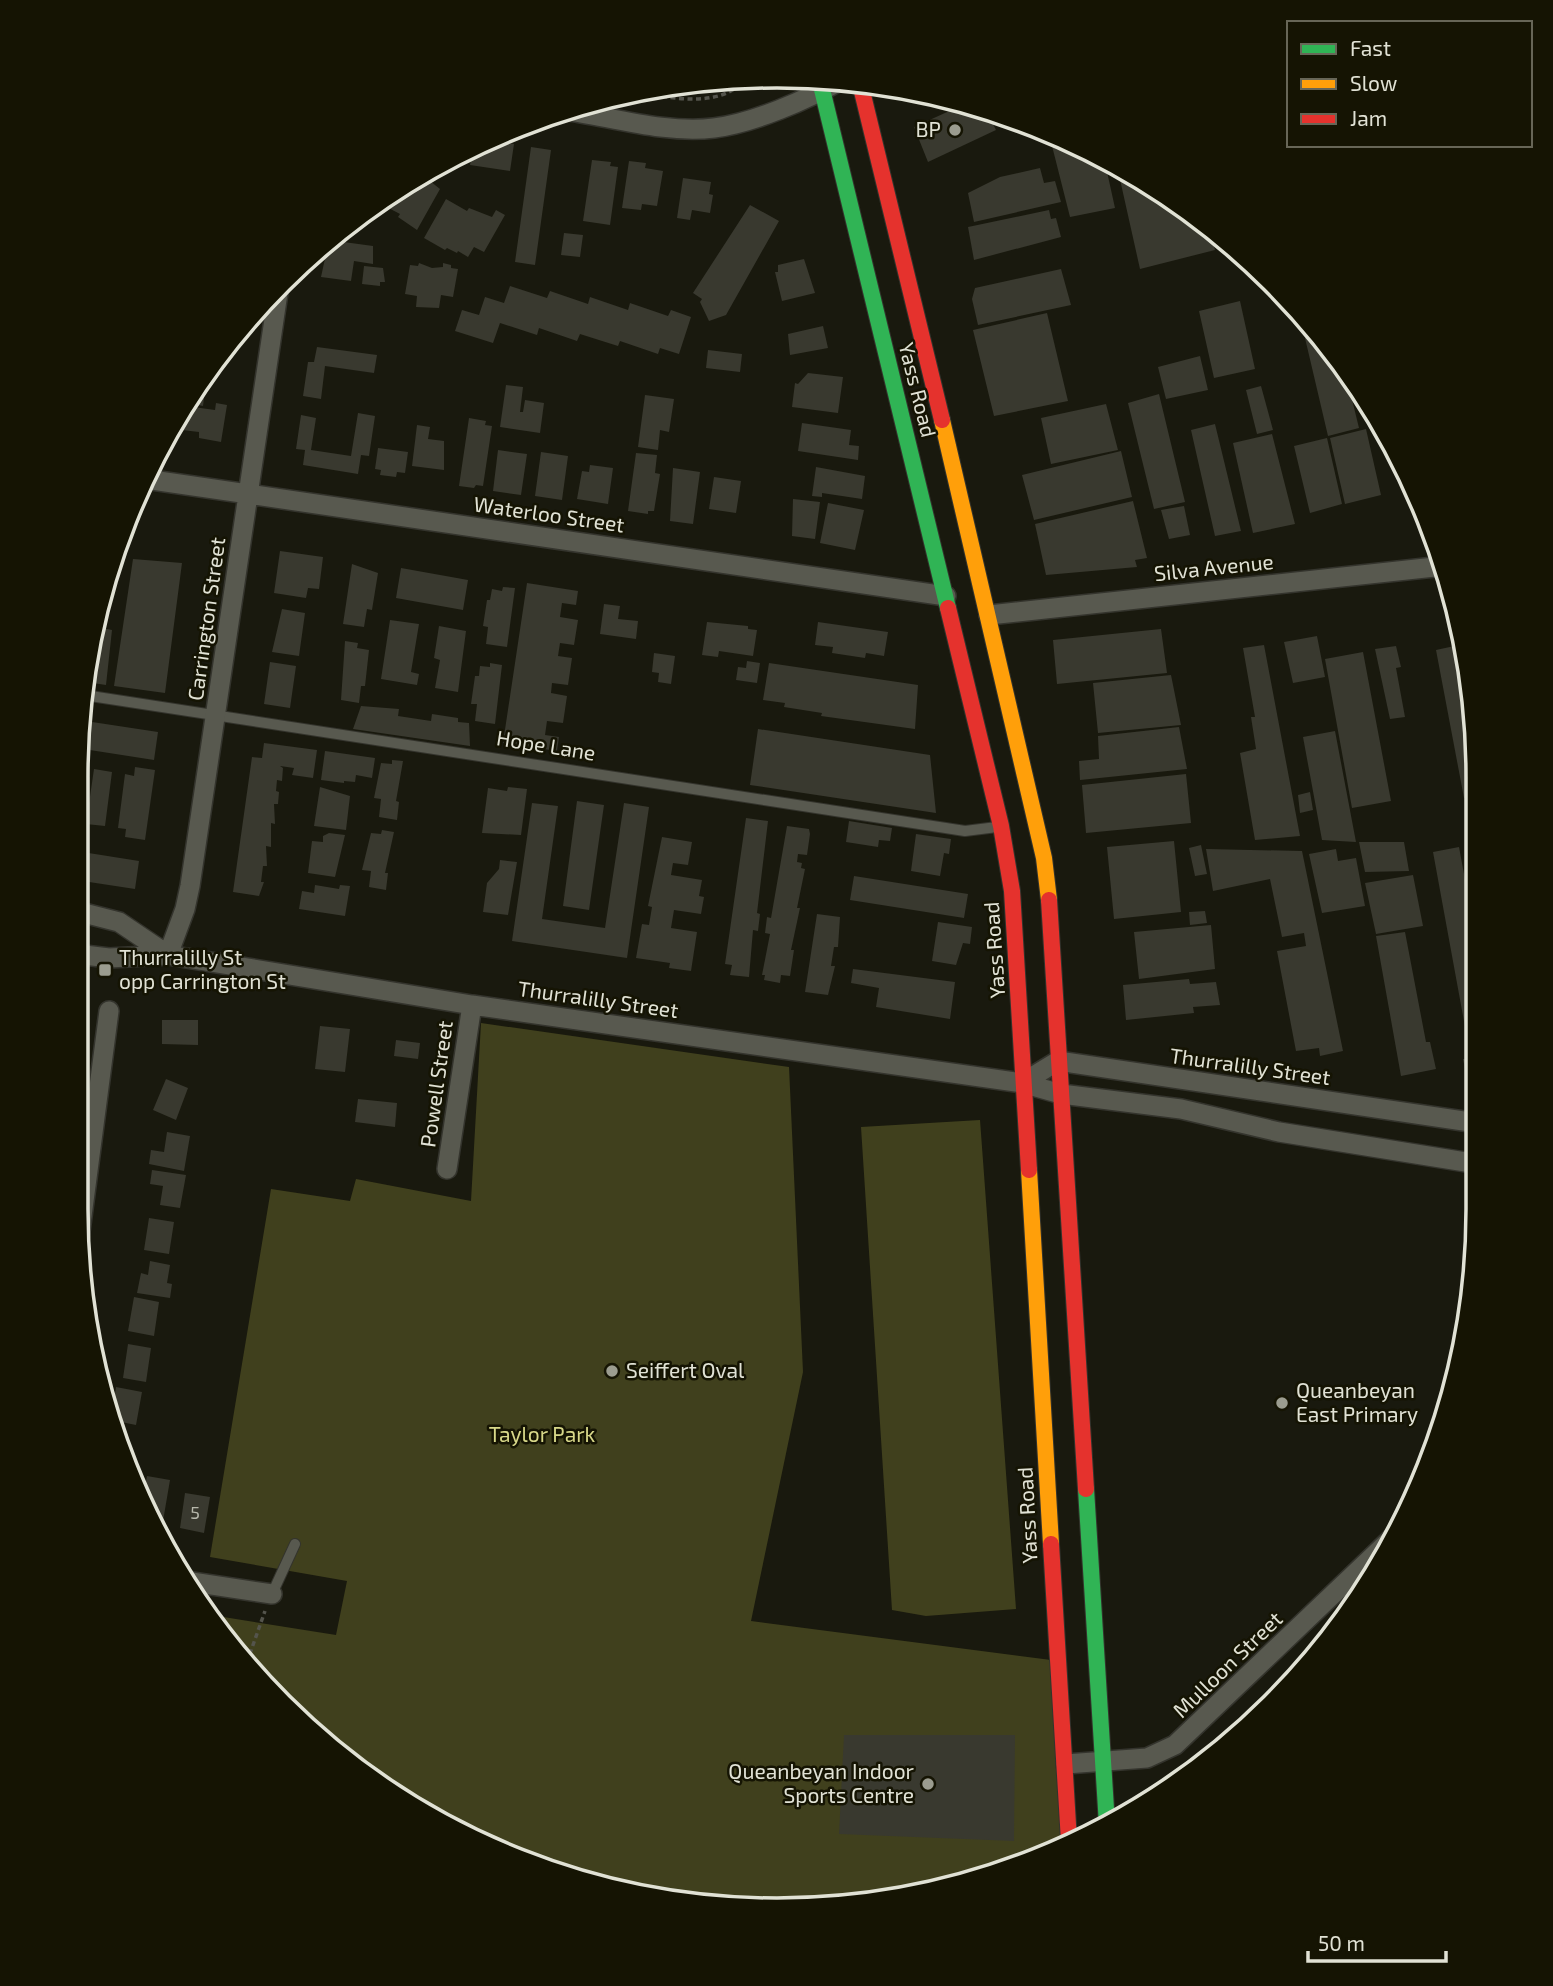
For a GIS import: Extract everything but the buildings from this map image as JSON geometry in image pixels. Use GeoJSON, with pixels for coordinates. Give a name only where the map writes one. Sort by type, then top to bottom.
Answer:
{"type":"FeatureCollection","features":[{"type":"Feature","properties":{"kind":"main road","name":"Yass Road"},"geometry":{"type":"LineString","coordinates":[[830,90],[946,596],[1002,826],[1012,891],[1022,1083],[1077,1665],[1103,1762],[1106,1814]]}},
{"type":"Feature","properties":{"kind":"main road","name":"Yass Road"},"geometry":{"type":"LineString","coordinates":[[862,93],[989,615],[1044,858],[1051,920],[1062,1094],[1077,1665],[1066,1764],[1069,1833]]}},
{"type":"Feature","properties":{"kind":"main road"},"geometry":{"type":"LineString","coordinates":[[946,596],[989,615]]}},
{"type":"Feature","properties":{"kind":"street"},"geometry":{"type":"LineString","coordinates":[[589,114],[680,128],[713,128],[738,124],[813,89]]}},
{"type":"Feature","properties":{"kind":"street","name":"Carrington Street"},"geometry":{"type":"LineString","coordinates":[[168,955],[188,898],[277,302]]}},
{"type":"Feature","properties":{"kind":"street","name":"Waterloo Street"},"geometry":{"type":"LineString","coordinates":[[155,480],[946,596]]}},
{"type":"Feature","properties":{"kind":"street","name":"Silva Avenue"},"geometry":{"type":"LineString","coordinates":[[989,615],[1433,567]]}},
{"type":"Feature","properties":{"kind":"street","name":"Thurralilly Street"},"geometry":{"type":"LineString","coordinates":[[88,914],[119,922],[168,955]]}},
{"type":"Feature","properties":{"kind":"street","name":"Thurralilly Street"},"geometry":{"type":"LineString","coordinates":[[88,955],[109,958],[168,955],[472,1005],[1022,1083],[1062,1094],[1167,1107],[1279,1132],[1466,1162]]}},
{"type":"Feature","properties":{"kind":"street","name":"Powell Street"},"geometry":{"type":"LineString","coordinates":[[447,1169],[472,1005]]}},
{"type":"Feature","properties":{"kind":"street"},"geometry":{"type":"LineString","coordinates":[[88,1171],[109,1011]]}},
{"type":"Feature","properties":{"kind":"street"},"geometry":{"type":"LineString","coordinates":[[1022,1083],[1058,1061]]}},
{"type":"Feature","properties":{"kind":"street","name":"Thurralilly Street"},"geometry":{"type":"LineString","coordinates":[[1058,1061],[1466,1121]]}},
{"type":"Feature","properties":{"kind":"street","name":"Mulloon Street"},"geometry":{"type":"LineString","coordinates":[[1066,1764],[1153,1756],[1175,1745],[1370,1559]]}},
{"type":"Feature","properties":{"kind":"street"},"geometry":{"type":"LineString","coordinates":[[198,1583],[272,1594]]}},
{"type":"Feature","properties":{"kind":"lane","name":"Hope Lane"},"geometry":{"type":"LineString","coordinates":[[92,696],[965,831],[1002,826]]}},
{"type":"Feature","properties":{"kind":"lane"},"geometry":{"type":"LineString","coordinates":[[272,1594],[295,1544]]}},
{"type":"Feature","properties":{"kind":"path"},"geometry":{"type":"LineString","coordinates":[[670,96],[705,100],[733,89]]}},
{"type":"Feature","properties":{"kind":"path"},"geometry":{"type":"LineString","coordinates":[[250,1654],[272,1594]]}},
{"type":"Feature","properties":{"kind":"green space","name":"Taylor Park"},"geometry":{"type":"Polygon","coordinates":[[[481,1023],[789,1067],[803,1372],[751,1621],[1051,1660],[1062,1836],[998,1862],[955,1875],[866,1893],[822,1897],[731,1897],[642,1885],[555,1862],[513,1846],[432,1806],[357,1756],[322,1728],[258,1664],[221,1617],[336,1635],[347,1581],[210,1557],[271,1189],[350,1201],[356,1179],[471,1201],[481,1023]]]}},
{"type":"Feature","properties":{"kind":"green space"},"geometry":{"type":"Polygon","coordinates":[[[980,1120],[1016,1609],[926,1616],[892,1610],[861,1127],[980,1120]]]}},
{"type":"Feature","properties":{"kind":"traffic: fast"},"geometry":{"type":"LineString","coordinates":[[822,89],[948,608]]}},
{"type":"Feature","properties":{"kind":"traffic: fast"},"geometry":{"type":"LineString","coordinates":[[1086,1489],[1106,1814]]}},
{"type":"Feature","properties":{"kind":"traffic: slow"},"geometry":{"type":"LineString","coordinates":[[942,420],[1044,858],[1049,900]]}},
{"type":"Feature","properties":{"kind":"traffic: slow"},"geometry":{"type":"LineString","coordinates":[[1029,1170],[1051,1544]]}},
{"type":"Feature","properties":{"kind":"traffic: jam"},"geometry":{"type":"LineString","coordinates":[[862,93],[942,420]]}},
{"type":"Feature","properties":{"kind":"traffic: jam"},"geometry":{"type":"LineString","coordinates":[[948,608],[1001,826],[1012,891],[1029,1170]]}},
{"type":"Feature","properties":{"kind":"traffic: jam"},"geometry":{"type":"LineString","coordinates":[[1049,900],[1086,1489]]}},
{"type":"Feature","properties":{"kind":"traffic: jam"},"geometry":{"type":"LineString","coordinates":[[1051,1544],[1069,1833]]}},
{"type":"Feature","properties":{"kind":"place","name":"BP"},"geometry":{"type":"Point","coordinates":[955,130]}},
{"type":"Feature","properties":{"kind":"place","name":"Thurralilly St opp Carrington St"},"geometry":{"type":"Point","coordinates":[105,970]}},
{"type":"Feature","properties":{"kind":"place","name":"Seiffert Oval"},"geometry":{"type":"Point","coordinates":[612,1371]}},
{"type":"Feature","properties":{"kind":"place","name":"Queanbeyan East Primary"},"geometry":{"type":"Point","coordinates":[1282,1403]}},
{"type":"Feature","properties":{"kind":"place","name":"Queanbeyan Indoor Sports Centre"},"geometry":{"type":"Point","coordinates":[928,1784]}}]}
